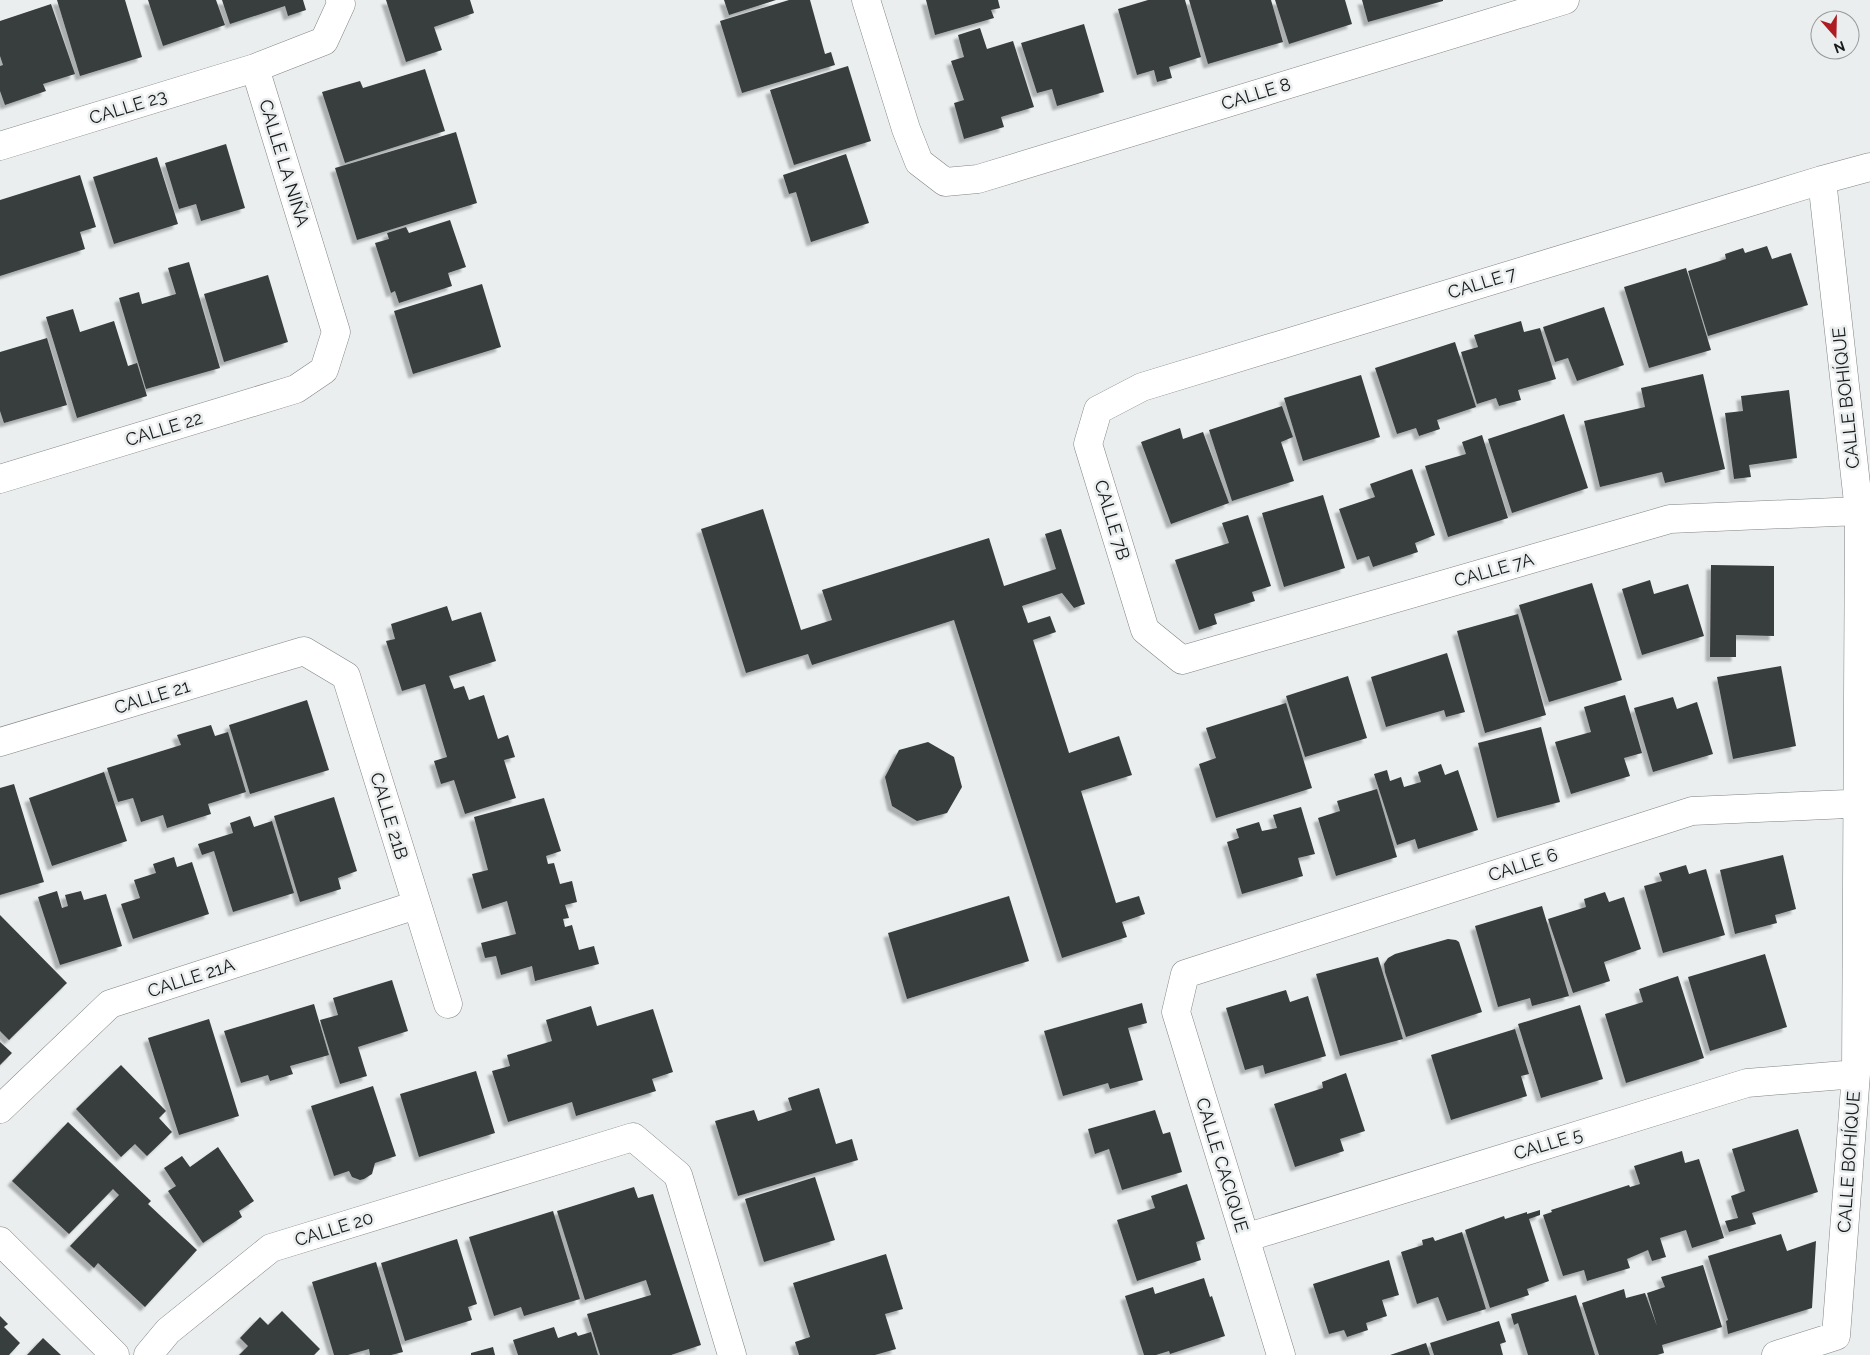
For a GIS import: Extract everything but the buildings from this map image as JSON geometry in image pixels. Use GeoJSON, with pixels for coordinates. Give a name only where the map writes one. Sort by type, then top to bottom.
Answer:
{"type":"FeatureCollection","features":[{"type":"Feature","properties":{"kind":"street"},"geometry":{"type":"LineString","coordinates":[[255,68],[324,41],[341,4],[340,0]]}},
{"type":"Feature","properties":{"kind":"street","name":"CALLE 8"},"geometry":{"type":"LineString","coordinates":[[866,0],[906,130],[919,162],[945,182],[978,179],[1565,0]]}},
{"type":"Feature","properties":{"kind":"street","name":"CALLE 23"},"geometry":{"type":"LineString","coordinates":[[0,146],[255,68]]}},
{"type":"Feature","properties":{"kind":"street","name":"CALLE LA NIÑA"},"geometry":{"type":"LineString","coordinates":[[255,68],[336,332],[324,370]]}},
{"type":"Feature","properties":{"kind":"street","name":"CALLE 7"},"geometry":{"type":"LineString","coordinates":[[1098,410],[1142,386],[1870,167]]}},
{"type":"Feature","properties":{"kind":"street","name":"CALLE BOHÍQUE"},"geometry":{"type":"LineString","coordinates":[[1776,1355],[1836,1336],[1856,1074],[1864,803],[1859,511],[1822,180]]}},
{"type":"Feature","properties":{"kind":"street","name":"CALLE 22"},"geometry":{"type":"LineString","coordinates":[[0,479],[296,389],[324,370]]}},
{"type":"Feature","properties":{"kind":"street","name":"CALLE 7B"},"geometry":{"type":"LineString","coordinates":[[1098,410],[1088,444],[1145,630]]}},
{"type":"Feature","properties":{"kind":"street","name":"CALLE 7A"},"geometry":{"type":"LineString","coordinates":[[1145,630],[1182,660],[1670,519],[1859,511]]}},
{"type":"Feature","properties":{"kind":"street","name":"CALLE 21"},"geometry":{"type":"LineString","coordinates":[[0,742],[304,651]]}},
{"type":"Feature","properties":{"kind":"street","name":"CALLE 21B"},"geometry":{"type":"LineString","coordinates":[[304,651],[346,676],[448,1004]]}},
{"type":"Feature","properties":{"kind":"street","name":"CALLE 6"},"geometry":{"type":"LineString","coordinates":[[1185,974],[1692,811],[1864,803]]}},
{"type":"Feature","properties":{"kind":"street","name":"CALLE 21A"},"geometry":{"type":"LineString","coordinates":[[0,1108],[110,1004],[416,905]]}},
{"type":"Feature","properties":{"kind":"street","name":"CALLE CACIQUE"},"geometry":{"type":"LineString","coordinates":[[1185,974],[1176,1012],[1281,1355]]}},
{"type":"Feature","properties":{"kind":"street","name":"CALLE 5"},"geometry":{"type":"LineString","coordinates":[[1245,1238],[1747,1083],[1856,1074]]}},
{"type":"Feature","properties":{"kind":"street","name":"CALLE 20"},"geometry":{"type":"LineString","coordinates":[[148,1355],[168,1331],[271,1248],[633,1137],[678,1175],[732,1355]]}},
{"type":"Feature","properties":{"kind":"street"},"geometry":{"type":"LineString","coordinates":[[0,1241],[115,1355]]}}]}
